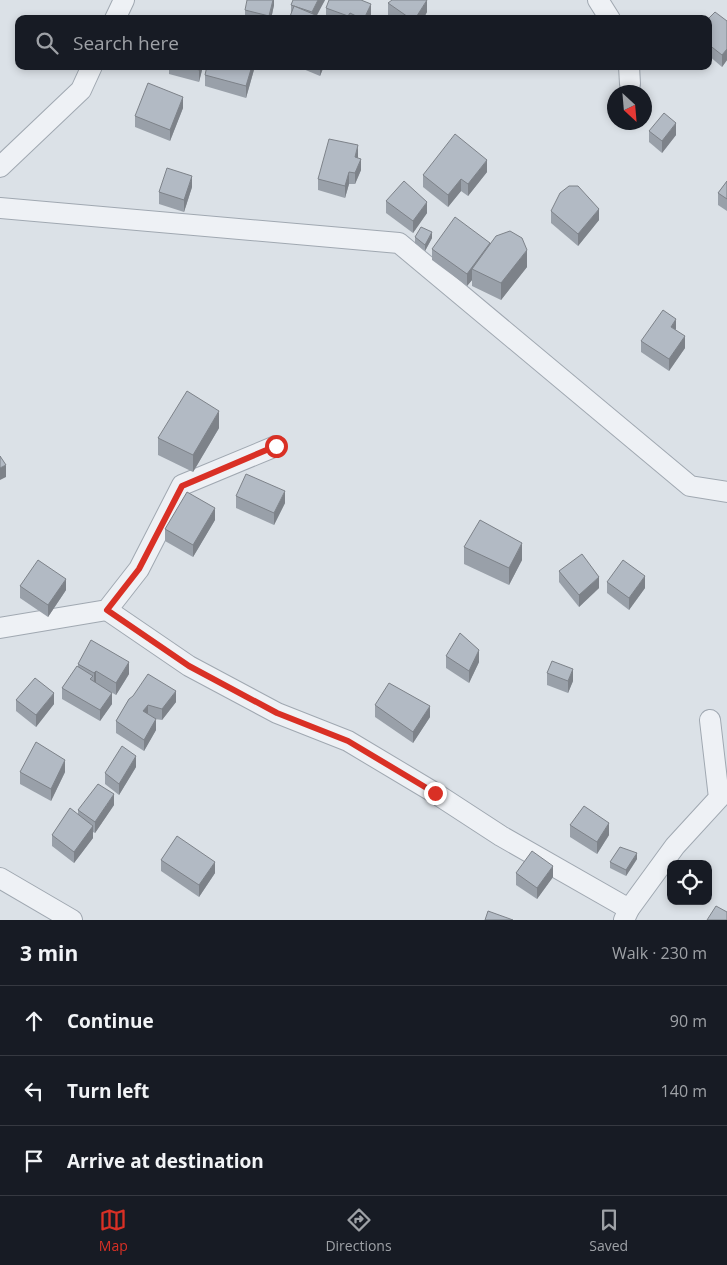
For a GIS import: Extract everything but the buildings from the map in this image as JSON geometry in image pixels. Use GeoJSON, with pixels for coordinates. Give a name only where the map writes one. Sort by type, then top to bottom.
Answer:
{"type":"FeatureCollection","features":[{"type":"Feature","properties":{"kind":"street"},"geometry":{"type":"LineString","coordinates":[[117,15],[124,0]]}},
{"type":"Feature","properties":{"kind":"street"},"geometry":{"type":"LineString","coordinates":[[598,0],[607,15]]}},
{"type":"Feature","properties":{"kind":"street"},"geometry":{"type":"LineString","coordinates":[[0,168],[81,90],[90,70]]}},
{"type":"Feature","properties":{"kind":"street"},"geometry":{"type":"LineString","coordinates":[[0,208],[399,243],[690,486],[727,492]]}},
{"type":"Feature","properties":{"kind":"street"},"geometry":{"type":"LineString","coordinates":[[0,628],[107,610],[139,569],[182,486],[276,446]]}},
{"type":"Feature","properties":{"kind":"street"},"geometry":{"type":"LineString","coordinates":[[107,610],[189,666],[277,713],[348,741],[435,793],[626,915],[675,846],[719,798],[710,720]]}},
{"type":"Feature","properties":{"kind":"street"},"geometry":{"type":"LineString","coordinates":[[0,878],[72,920]]}},
{"type":"Feature","properties":{"kind":"route"},"geometry":{"type":"LineString","coordinates":[[276,446],[182,486],[139,569],[107,610],[189,666],[277,713],[348,741],[435,793]]}}]}
